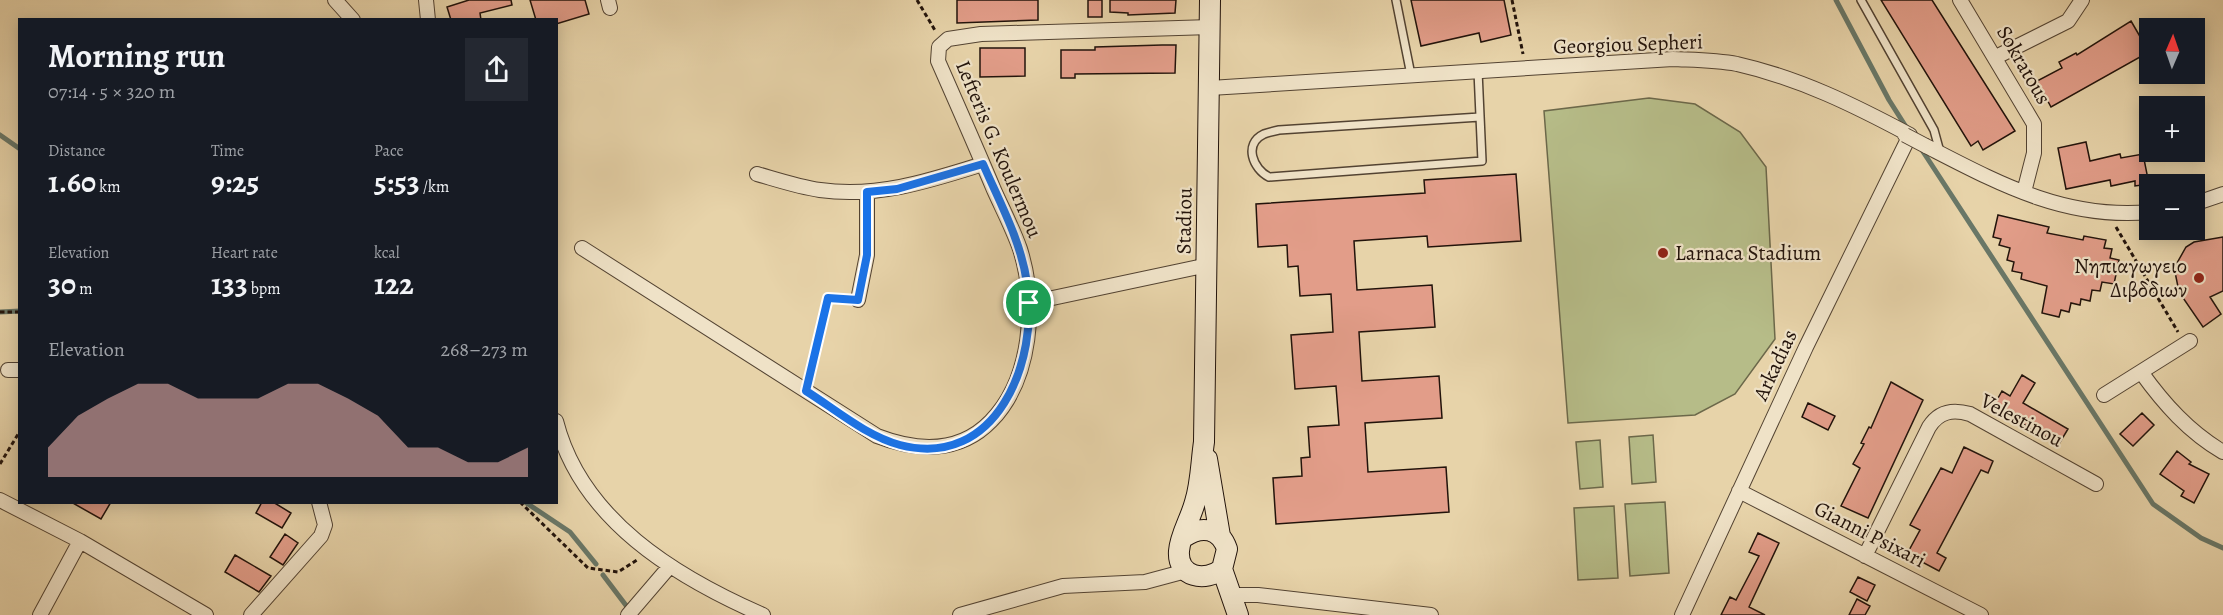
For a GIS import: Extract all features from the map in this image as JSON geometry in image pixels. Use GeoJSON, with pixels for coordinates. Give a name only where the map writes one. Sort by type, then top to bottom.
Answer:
{"type":"FeatureCollection","features":[{"type":"Feature","properties":{"kind":"street"},"geometry":{"type":"LineString","coordinates":[[335,0],[351,18]]}},
{"type":"Feature","properties":{"kind":"street"},"geometry":{"type":"LineString","coordinates":[[426,0],[428,18]]}},
{"type":"Feature","properties":{"kind":"street","name":"Stadiou"},"geometry":{"type":"LineString","coordinates":[[1184,537],[1196,500],[1204,442],[1210,0]]}},
{"type":"Feature","properties":{"kind":"street","name":"Sokratous"},"geometry":{"type":"LineString","coordinates":[[1960,0],[2030,115],[2036,134],[2034,153],[2024,192]]}},
{"type":"Feature","properties":{"kind":"street"},"geometry":{"type":"LineString","coordinates":[[1996,57],[2068,21],[2082,0]]}},
{"type":"Feature","properties":{"kind":"street","name":"Lefteris G. Koulermou"},"geometry":{"type":"LineString","coordinates":[[582,248],[877,436],[901,445],[947,446],[981,432],[1002,410],[1017,379],[1028,330],[1029,303],[1020,249],[938,61],[939,47],[943,42],[958,36],[981,34],[1211,27]]}},
{"type":"Feature","properties":{"kind":"street","name":"Georgiou Sepheri"},"geometry":{"type":"LineString","coordinates":[[1210,88],[1673,59],[1735,64],[1802,83],[1856,106],[1984,176],[2049,204],[2108,213],[2139,212]]}},
{"type":"Feature","properties":{"kind":"street","name":"Arkadias"},"geometry":{"type":"LineString","coordinates":[[1682,615],[1907,135]]}},
{"type":"Feature","properties":{"kind":"street"},"geometry":{"type":"LineString","coordinates":[[757,174],[818,190],[867,192],[905,187],[983,164]]}},
{"type":"Feature","properties":{"kind":"street"},"geometry":{"type":"LineString","coordinates":[[858,300],[867,255],[867,192]]}},
{"type":"Feature","properties":{"kind":"street"},"geometry":{"type":"LineString","coordinates":[[2205,200],[2223,194]]}},
{"type":"Feature","properties":{"kind":"street"},"geometry":{"type":"LineString","coordinates":[[1029,303],[1208,265]]}},
{"type":"Feature","properties":{"kind":"street"},"geometry":{"type":"LineString","coordinates":[[2104,394],[2188,343]]}},
{"type":"Feature","properties":{"kind":"street"},"geometry":{"type":"LineString","coordinates":[[2141,372],[2173,412],[2200,437],[2223,452]]}},
{"type":"Feature","properties":{"kind":"street","name":"Velestinou"},"geometry":{"type":"LineString","coordinates":[[1865,556],[1929,427],[1936,418],[1948,412],[1970,414],[2096,484]]}},
{"type":"Feature","properties":{"kind":"street"},"geometry":{"type":"LineString","coordinates":[[558,427],[565,450],[584,485],[609,515],[646,550],[670,566],[763,615]]}},
{"type":"Feature","properties":{"kind":"street","name":"Stadiou"},"geometry":{"type":"LineString","coordinates":[[1204,442],[1220,536]]}},
{"type":"Feature","properties":{"kind":"street","name":"Gianni Psixari"},"geometry":{"type":"LineString","coordinates":[[1739,491],[1981,615]]}},
{"type":"Feature","properties":{"kind":"street"},"geometry":{"type":"LineString","coordinates":[[0,500],[80,541],[206,615]]}},
{"type":"Feature","properties":{"kind":"street"},"geometry":{"type":"LineString","coordinates":[[251,615],[321,536],[325,525],[322,509]]}},
{"type":"Feature","properties":{"kind":"street"},"geometry":{"type":"LineString","coordinates":[[1222,569],[1208,577],[1200,578],[1186,571],[1179,558],[1184,537],[1198,529],[1214,531],[1220,536],[1227,549],[1222,569],[1233,595],[1238,615]]}},
{"type":"Feature","properties":{"kind":"street"},"geometry":{"type":"LineString","coordinates":[[40,615],[80,541]]}},
{"type":"Feature","properties":{"kind":"street"},"geometry":{"type":"LineString","coordinates":[[628,615],[670,566]]}},
{"type":"Feature","properties":{"kind":"street"},"geometry":{"type":"LineString","coordinates":[[960,615],[1063,586],[1145,582],[1186,571]]}},
{"type":"Feature","properties":{"kind":"street"},"geometry":{"type":"LineString","coordinates":[[1233,595],[1258,595],[1431,615]]}},
{"type":"Feature","properties":{"kind":"lane"},"geometry":{"type":"LineString","coordinates":[[1396,0],[1411,75]]}},
{"type":"Feature","properties":{"kind":"lane"},"geometry":{"type":"LineString","coordinates":[[1861,0],[1934,130],[1941,154]]}},
{"type":"Feature","properties":{"kind":"lane"},"geometry":{"type":"LineString","coordinates":[[1478,71],[1482,161],[1269,177],[1259,172],[1252,161],[1253,146],[1262,135],[1279,130],[1480,117]]}},
{"type":"Feature","properties":{"kind":"path"},"geometry":{"type":"LineString","coordinates":[[917,0],[943,42]]}},
{"type":"Feature","properties":{"kind":"path"},"geometry":{"type":"LineString","coordinates":[[1512,0],[1526,68]]}},
{"type":"Feature","properties":{"kind":"path"},"geometry":{"type":"LineString","coordinates":[[2108,213],[2188,343]]}},
{"type":"Feature","properties":{"kind":"path"},"geometry":{"type":"LineString","coordinates":[[806,391],[828,298],[858,300]]}},
{"type":"Feature","properties":{"kind":"path"},"geometry":{"type":"LineString","coordinates":[[0,312],[18,312]]}},
{"type":"Feature","properties":{"kind":"path"},"geometry":{"type":"LineString","coordinates":[[0,464],[18,434]]}},
{"type":"Feature","properties":{"kind":"path"},"geometry":{"type":"LineString","coordinates":[[522,504],[588,568],[618,572],[632,566],[646,550]]}},
{"type":"Feature","properties":{"kind":"green space","name":"Larnaca Stadium"},"geometry":{"type":"Polygon","coordinates":[[[1649,98],[1695,104],[1740,132],[1766,167],[1775,339],[1735,394],[1695,415],[1568,423],[1544,111],[1649,98]]]}},
{"type":"Feature","properties":{"kind":"green space"},"geometry":{"type":"Polygon","coordinates":[[[1653,435],[1656,482],[1632,484],[1629,437],[1653,435]]]}},
{"type":"Feature","properties":{"kind":"green space"},"geometry":{"type":"Polygon","coordinates":[[[1600,440],[1603,487],[1580,489],[1576,442],[1600,440]]]}},
{"type":"Feature","properties":{"kind":"green space"},"geometry":{"type":"Polygon","coordinates":[[[1665,502],[1669,573],[1630,576],[1625,504],[1665,502]]]}},
{"type":"Feature","properties":{"kind":"green space"},"geometry":{"type":"Polygon","coordinates":[[[1614,506],[1618,578],[1578,580],[1574,508],[1614,506]]]}},
{"type":"Feature","properties":{"kind":"building"},"geometry":{"type":"Polygon","coordinates":[[[469,0],[511,0],[512,5],[480,13],[481,18],[450,18],[447,7],[469,0]]]}},
{"type":"Feature","properties":{"kind":"building"},"geometry":{"type":"Polygon","coordinates":[[[530,0],[585,0],[589,14],[558,23],[558,18],[535,18],[530,0]]]}},
{"type":"Feature","properties":{"kind":"building"},"geometry":{"type":"Polygon","coordinates":[[[957,0],[1038,0],[1038,20],[957,23],[957,0]]]}},
{"type":"Feature","properties":{"kind":"building"},"geometry":{"type":"Polygon","coordinates":[[[1088,0],[1102,0],[1102,17],[1088,17],[1088,0]]]}},
{"type":"Feature","properties":{"kind":"building"},"geometry":{"type":"Polygon","coordinates":[[[1110,0],[1176,0],[1175,13],[1128,15],[1128,13],[1110,12],[1110,0]]]}},
{"type":"Feature","properties":{"kind":"building"},"geometry":{"type":"Polygon","coordinates":[[[1411,0],[1504,0],[1511,35],[1481,42],[1479,33],[1421,46],[1411,0]]]}},
{"type":"Feature","properties":{"kind":"building"},"geometry":{"type":"Polygon","coordinates":[[[1881,0],[1932,0],[2015,131],[1983,150],[1978,141],[1971,146],[1881,0]]]}},
{"type":"Feature","properties":{"kind":"building"},"geometry":{"type":"Polygon","coordinates":[[[2131,21],[2139,35],[2139,58],[2051,107],[2037,81],[2062,68],[2059,62],[2076,53],[2077,55],[2131,21]]]}},
{"type":"Feature","properties":{"kind":"building"},"geometry":{"type":"Polygon","coordinates":[[[1176,45],[1175,73],[1075,74],[1075,78],[1061,78],[1061,50],[1176,45]]]}},
{"type":"Feature","properties":{"kind":"building"},"geometry":{"type":"Polygon","coordinates":[[[980,48],[1025,48],[1025,76],[980,77],[980,48]]]}},
{"type":"Feature","properties":{"kind":"building"},"geometry":{"type":"Polygon","coordinates":[[[2086,142],[2090,161],[2120,154],[2121,158],[2139,155],[2139,162],[2145,162],[2147,174],[2139,174],[2139,185],[2135,186],[2135,181],[2111,186],[2110,180],[2066,189],[2058,148],[2086,142]]]}},
{"type":"Feature","properties":{"kind":"building"},"geometry":{"type":"Polygon","coordinates":[[[1516,174],[1521,241],[1428,247],[1427,236],[1354,241],[1357,290],[1432,285],[1435,327],[1359,332],[1362,381],[1439,376],[1442,418],[1365,423],[1368,472],[1446,467],[1449,512],[1276,524],[1273,478],[1302,476],[1301,458],[1310,457],[1308,427],[1339,425],[1336,386],[1295,389],[1291,335],[1333,332],[1331,294],[1300,296],[1298,266],[1288,267],[1287,245],[1258,247],[1256,204],[1425,193],[1424,180],[1516,174]]]}},
{"type":"Feature","properties":{"kind":"building"},"geometry":{"type":"Polygon","coordinates":[[[1998,215],[2049,227],[2047,233],[2083,240],[2084,236],[2106,240],[2104,248],[2112,249],[2110,258],[2119,260],[2114,284],[2102,282],[2100,291],[2092,290],[2090,301],[2081,299],[2080,305],[2071,303],[2069,312],[2061,310],[2059,317],[2042,313],[2047,286],[2021,279],[2022,273],[2012,271],[2014,262],[2007,260],[2010,248],[1999,245],[2001,239],[1993,237],[1998,215]]]}},
{"type":"Feature","properties":{"kind":"building","name":"Νηπιαγωγειο Διβδδιων"},"geometry":{"type":"Polygon","coordinates":[[[2223,237],[2223,291],[2210,297],[2221,314],[2203,327],[2179,292],[2175,272],[2177,263],[2186,247],[2194,242],[2223,237]]]}},
{"type":"Feature","properties":{"kind":"building"},"geometry":{"type":"Polygon","coordinates":[[[2022,375],[2035,383],[2023,403],[2068,429],[2059,444],[1993,407],[2002,391],[2010,396],[2022,375]]]}},
{"type":"Feature","properties":{"kind":"building"},"geometry":{"type":"Polygon","coordinates":[[[1891,382],[1923,400],[1868,518],[1841,506],[1860,468],[1853,464],[1864,444],[1861,443],[1869,427],[1871,428],[1891,382]]]}},
{"type":"Feature","properties":{"kind":"building"},"geometry":{"type":"Polygon","coordinates":[[[1808,403],[1835,416],[1828,430],[1802,417],[1808,403]]]}},
{"type":"Feature","properties":{"kind":"building"},"geometry":{"type":"Polygon","coordinates":[[[2142,413],[2154,425],[2133,446],[2120,434],[2142,413]]]}},
{"type":"Feature","properties":{"kind":"building"},"geometry":{"type":"Polygon","coordinates":[[[1964,447],[1993,461],[1988,473],[1981,470],[1937,553],[1946,558],[1939,571],[1907,554],[1920,530],[1910,525],[1941,468],[1952,473],[1964,447]]]}},
{"type":"Feature","properties":{"kind":"building"},"geometry":{"type":"Polygon","coordinates":[[[2177,451],[2191,462],[2189,464],[2209,474],[2194,503],[2181,496],[2184,491],[2160,474],[2177,451]]]}},
{"type":"Feature","properties":{"kind":"building"},"geometry":{"type":"Polygon","coordinates":[[[75,504],[110,504],[101,519],[75,504]]]}},
{"type":"Feature","properties":{"kind":"building"},"geometry":{"type":"Polygon","coordinates":[[[261,504],[276,504],[291,513],[282,528],[256,513],[261,504]]]}},
{"type":"Feature","properties":{"kind":"building"},"geometry":{"type":"Polygon","coordinates":[[[1758,533],[1779,543],[1749,607],[1765,615],[1721,615],[1730,597],[1736,600],[1759,556],[1749,552],[1758,533]]]}},
{"type":"Feature","properties":{"kind":"building"},"geometry":{"type":"Polygon","coordinates":[[[285,534],[298,543],[283,565],[270,557],[285,534]]]}},
{"type":"Feature","properties":{"kind":"building"},"geometry":{"type":"Polygon","coordinates":[[[235,555],[271,576],[259,592],[225,572],[235,555]]]}},
{"type":"Feature","properties":{"kind":"building"},"geometry":{"type":"Polygon","coordinates":[[[1858,577],[1875,585],[1867,601],[1850,592],[1858,577]]]}},
{"type":"Feature","properties":{"kind":"building"},"geometry":{"type":"Polygon","coordinates":[[[1857,599],[1870,606],[1865,615],[1849,615],[1857,599]]]}},
{"type":"Feature","properties":{"kind":"waterway"},"geometry":{"type":"LineString","coordinates":[[1836,0],[1889,100],[1908,130]]}},
{"type":"Feature","properties":{"kind":"waterway"},"geometry":{"type":"LineString","coordinates":[[0,135],[18,148]]}},
{"type":"Feature","properties":{"kind":"waterway"},"geometry":{"type":"LineString","coordinates":[[1920,147],[2153,504],[2201,538],[2223,548]]}},
{"type":"Feature","properties":{"kind":"waterway"},"geometry":{"type":"LineString","coordinates":[[0,312],[18,311]]}},
{"type":"Feature","properties":{"kind":"waterway"},"geometry":{"type":"LineString","coordinates":[[528,504],[570,532],[596,564]]}},
{"type":"Feature","properties":{"kind":"waterway"},"geometry":{"type":"LineString","coordinates":[[603,575],[631,612]]}},
{"type":"Feature","properties":{"kind":"place","name":"Larnaca Stadium"},"geometry":{"type":"Point","coordinates":[1663,253]}},
{"type":"Feature","properties":{"kind":"place","name":"Νηπιαγωγειο Διβδδιων"},"geometry":{"type":"Point","coordinates":[2199,278]}},
{"type":"Feature","properties":{"kind":"route"},"geometry":{"type":"LineString","coordinates":[[983,164],[1020,249],[1029,303],[1028,330],[1017,379],[1002,410],[981,432],[964,440],[947,446],[901,445],[877,436],[806,391],[828,298],[858,300],[867,255],[867,192],[897,189],[983,164]]}}]}
